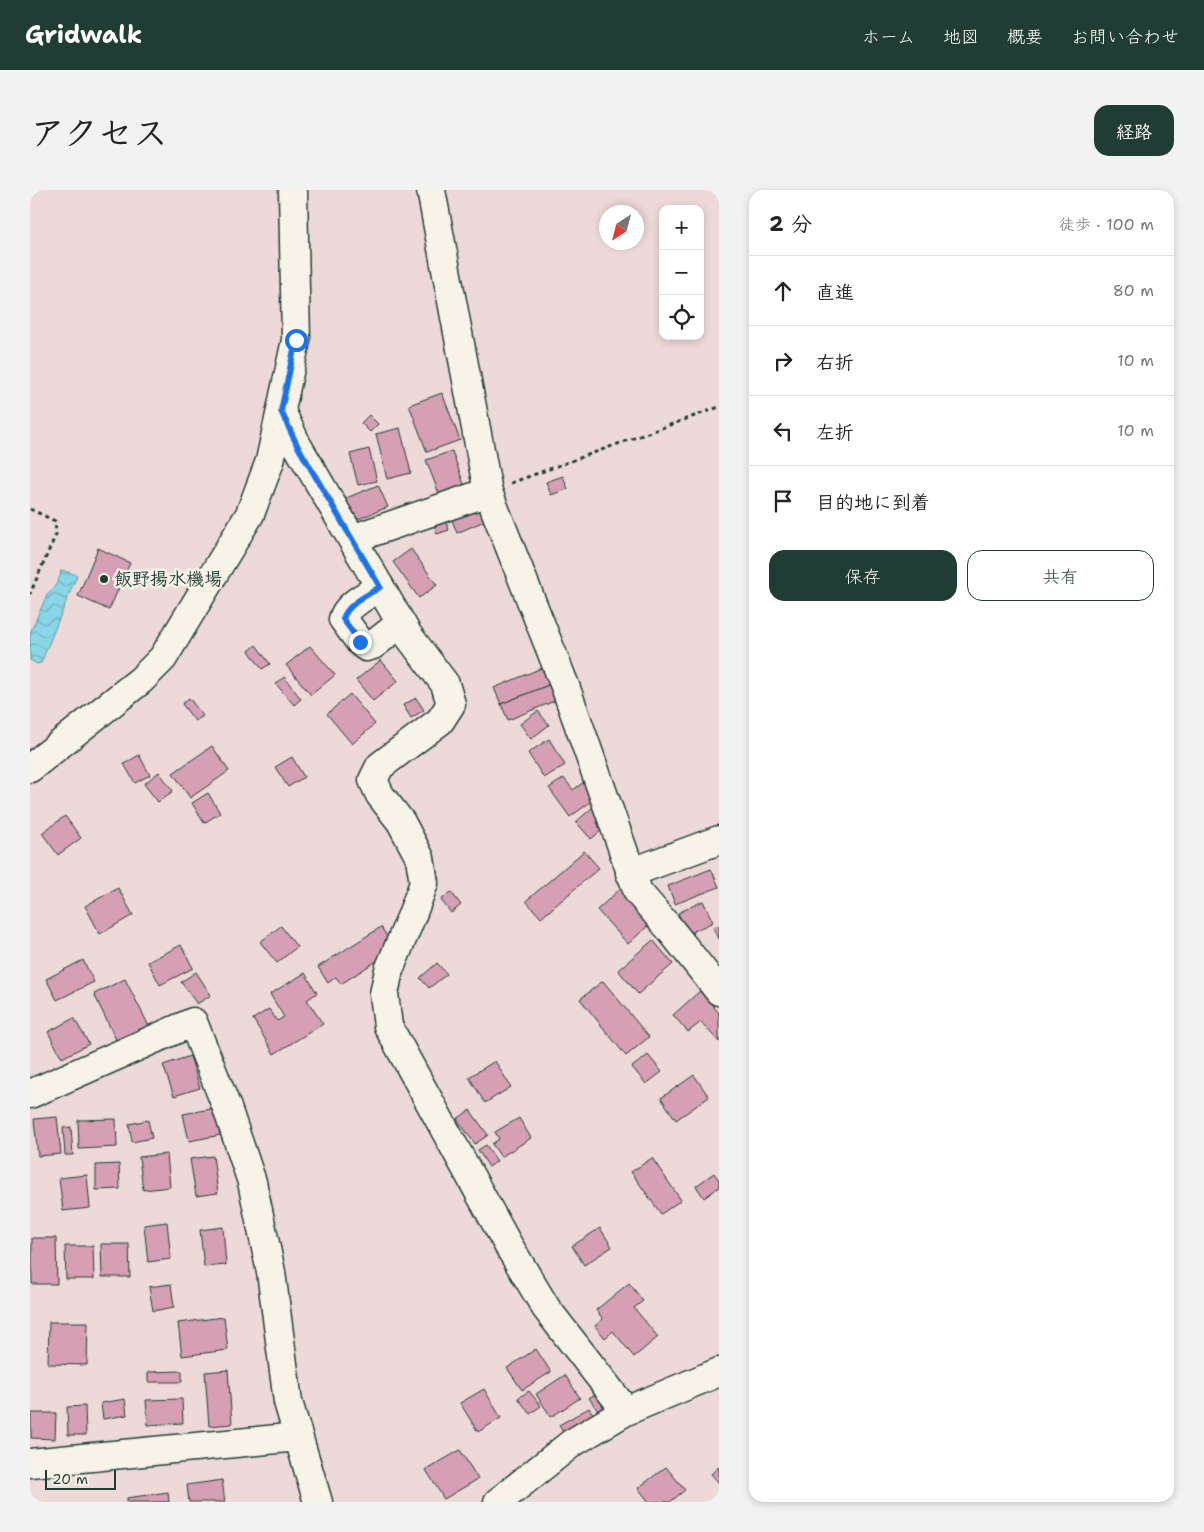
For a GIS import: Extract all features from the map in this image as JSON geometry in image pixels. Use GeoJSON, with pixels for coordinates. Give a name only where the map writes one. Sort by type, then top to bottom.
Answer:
{"type":"FeatureCollection","features":[{"type":"Feature","properties":{"kind":"street"},"geometry":{"type":"LineString","coordinates":[[30,768],[141,680],[163,658],[250,514],[270,461],[296,340],[292,190]]}},
{"type":"Feature","properties":{"kind":"street"},"geometry":{"type":"LineString","coordinates":[[431,190],[488,492],[566,686],[638,892],[719,991]]}},
{"type":"Feature","properties":{"kind":"street"},"geometry":{"type":"LineString","coordinates":[[281,411],[297,445],[408,635],[445,684],[451,704],[440,721],[380,766],[373,780],[380,795],[401,822],[420,858],[424,882],[389,970],[384,994],[388,1026],[507,1243],[546,1308],[626,1411]]}},
{"type":"Feature","properties":{"kind":"street"},"geometry":{"type":"LineString","coordinates":[[352,540],[488,492]]}},
{"type":"Feature","properties":{"kind":"street"},"geometry":{"type":"LineString","coordinates":[[380,587],[355,603],[345,613],[343,619],[366,647],[373,645],[401,623]]}},
{"type":"Feature","properties":{"kind":"street"},"geometry":{"type":"LineString","coordinates":[[630,873],[719,840]]}},
{"type":"Feature","properties":{"kind":"street"},"geometry":{"type":"LineString","coordinates":[[30,1094],[193,1022],[228,1108],[252,1182],[271,1272],[288,1402],[318,1502]]}},
{"type":"Feature","properties":{"kind":"street"},"geometry":{"type":"LineString","coordinates":[[498,1502],[572,1443],[626,1411],[719,1372]]}},
{"type":"Feature","properties":{"kind":"street"},"geometry":{"type":"LineString","coordinates":[[30,1463],[298,1437]]}},
{"type":"Feature","properties":{"kind":"path"},"geometry":{"type":"LineString","coordinates":[[488,492],[719,407]]}},
{"type":"Feature","properties":{"kind":"path"},"geometry":{"type":"LineString","coordinates":[[30,509],[55,521],[56,534],[30,594]]}},
{"type":"Feature","properties":{"kind":"water"},"geometry":{"type":"Polygon","coordinates":[[[61,570],[77,575],[41,663],[37,664],[30,660],[30,633],[47,595],[60,577],[61,570]]]}},
{"type":"Feature","properties":{"kind":"building"},"geometry":{"type":"Polygon","coordinates":[[[442,393],[460,440],[427,452],[409,405],[442,393]]]}},
{"type":"Feature","properties":{"kind":"building"},"geometry":{"type":"Polygon","coordinates":[[[369,415],[378,424],[370,432],[361,423],[369,415]]]}},
{"type":"Feature","properties":{"kind":"building"},"geometry":{"type":"Polygon","coordinates":[[[400,428],[411,473],[387,479],[376,434],[400,428]]]}},
{"type":"Feature","properties":{"kind":"building"},"geometry":{"type":"Polygon","coordinates":[[[369,449],[377,481],[358,485],[350,454],[369,449]]]}},
{"type":"Feature","properties":{"kind":"building"},"geometry":{"type":"Polygon","coordinates":[[[452,451],[465,487],[440,496],[426,460],[452,451]]]}},
{"type":"Feature","properties":{"kind":"building"},"geometry":{"type":"Polygon","coordinates":[[[563,476],[568,489],[551,495],[546,482],[563,476]]]}},
{"type":"Feature","properties":{"kind":"building"},"geometry":{"type":"Polygon","coordinates":[[[378,485],[388,507],[348,523],[339,501],[378,485]]]}},
{"type":"Feature","properties":{"kind":"building"},"geometry":{"type":"Polygon","coordinates":[[[482,501],[489,519],[457,533],[450,515],[482,501]]]}},
{"type":"Feature","properties":{"kind":"building"},"geometry":{"type":"Polygon","coordinates":[[[443,515],[449,530],[437,534],[432,519],[443,515]]]}},
{"type":"Feature","properties":{"kind":"building","name":"飯野揚水機場"},"geometry":{"type":"Polygon","coordinates":[[[98,548],[130,563],[109,610],[78,596],[98,548]]]}},
{"type":"Feature","properties":{"kind":"building"},"geometry":{"type":"Polygon","coordinates":[[[411,549],[437,585],[419,598],[393,562],[411,549]]]}},
{"type":"Feature","properties":{"kind":"building"},"geometry":{"type":"Polygon","coordinates":[[[256,645],[270,664],[262,669],[249,651],[256,645]]]}},
{"type":"Feature","properties":{"kind":"building"},"geometry":{"type":"Polygon","coordinates":[[[310,646],[335,675],[311,695],[286,665],[310,646]]]}},
{"type":"Feature","properties":{"kind":"building"},"geometry":{"type":"Polygon","coordinates":[[[381,660],[398,681],[373,701],[356,680],[381,660]]]}},
{"type":"Feature","properties":{"kind":"building"},"geometry":{"type":"Polygon","coordinates":[[[544,667],[551,684],[501,704],[494,688],[544,667]]]}},
{"type":"Feature","properties":{"kind":"building"},"geometry":{"type":"Polygon","coordinates":[[[284,677],[301,699],[294,705],[276,684],[284,677]]]}},
{"type":"Feature","properties":{"kind":"building"},"geometry":{"type":"Polygon","coordinates":[[[551,684],[557,700],[508,720],[501,704],[551,684]]]}},
{"type":"Feature","properties":{"kind":"building"},"geometry":{"type":"Polygon","coordinates":[[[350,694],[375,724],[352,744],[327,714],[350,694]]]}},
{"type":"Feature","properties":{"kind":"building"},"geometry":{"type":"Polygon","coordinates":[[[189,698],[203,716],[195,721],[182,704],[189,698]]]}},
{"type":"Feature","properties":{"kind":"building"},"geometry":{"type":"Polygon","coordinates":[[[416,698],[424,710],[411,718],[403,705],[416,698]]]}},
{"type":"Feature","properties":{"kind":"building"},"geometry":{"type":"Polygon","coordinates":[[[538,711],[549,725],[531,739],[520,724],[538,711]]]}},
{"type":"Feature","properties":{"kind":"building"},"geometry":{"type":"Polygon","coordinates":[[[549,739],[565,765],[544,778],[528,753],[549,739]]]}},
{"type":"Feature","properties":{"kind":"building"},"geometry":{"type":"Polygon","coordinates":[[[212,746],[229,771],[190,798],[173,773],[212,746]]]}},
{"type":"Feature","properties":{"kind":"building"},"geometry":{"type":"Polygon","coordinates":[[[139,755],[150,775],[135,783],[124,764],[139,755]]]}},
{"type":"Feature","properties":{"kind":"building"},"geometry":{"type":"Polygon","coordinates":[[[292,757],[304,777],[288,787],[275,767],[292,757]]]}},
{"type":"Feature","properties":{"kind":"building"},"geometry":{"type":"Polygon","coordinates":[[[159,772],[173,791],[158,802],[144,784],[159,772]]]}},
{"type":"Feature","properties":{"kind":"building"},"geometry":{"type":"Polygon","coordinates":[[[564,778],[573,790],[584,782],[596,798],[570,817],[549,788],[564,778]]]}},
{"type":"Feature","properties":{"kind":"building"},"geometry":{"type":"Polygon","coordinates":[[[208,793],[220,813],[204,823],[192,803],[208,793]]]}},
{"type":"Feature","properties":{"kind":"building"},"geometry":{"type":"Polygon","coordinates":[[[593,807],[608,825],[591,839],[576,822],[593,807]]]}},
{"type":"Feature","properties":{"kind":"building"},"geometry":{"type":"Polygon","coordinates":[[[65,816],[81,838],[58,855],[42,833],[65,816]]]}},
{"type":"Feature","properties":{"kind":"building"},"geometry":{"type":"Polygon","coordinates":[[[584,851],[599,868],[541,918],[526,901],[584,851]]]}},
{"type":"Feature","properties":{"kind":"building"},"geometry":{"type":"Polygon","coordinates":[[[711,869],[719,887],[675,904],[668,886],[711,869]]]}},
{"type":"Feature","properties":{"kind":"building"},"geometry":{"type":"Polygon","coordinates":[[[118,888],[133,915],[100,934],[85,906],[118,888]]]}},
{"type":"Feature","properties":{"kind":"building"},"geometry":{"type":"Polygon","coordinates":[[[621,888],[652,922],[628,944],[597,910],[621,888]]]}},
{"type":"Feature","properties":{"kind":"building"},"geometry":{"type":"Polygon","coordinates":[[[451,892],[461,905],[451,913],[441,900],[451,892]]]}},
{"type":"Feature","properties":{"kind":"building"},"geometry":{"type":"Polygon","coordinates":[[[703,901],[713,922],[688,934],[678,913],[703,901]]]}},
{"type":"Feature","properties":{"kind":"building"},"geometry":{"type":"Polygon","coordinates":[[[719,925],[719,938],[718,939],[713,927],[719,925]]]}},
{"type":"Feature","properties":{"kind":"building"},"geometry":{"type":"Polygon","coordinates":[[[281,926],[297,947],[277,963],[260,942],[281,926]]]}},
{"type":"Feature","properties":{"kind":"building"},"geometry":{"type":"Polygon","coordinates":[[[381,927],[395,949],[341,984],[336,977],[328,983],[318,967],[381,927]]]}},
{"type":"Feature","properties":{"kind":"building"},"geometry":{"type":"Polygon","coordinates":[[[653,940],[673,964],[638,994],[618,970],[653,940]]]}},
{"type":"Feature","properties":{"kind":"building"},"geometry":{"type":"Polygon","coordinates":[[[181,945],[193,968],[160,985],[148,962],[181,945]]]}},
{"type":"Feature","properties":{"kind":"building"},"geometry":{"type":"Polygon","coordinates":[[[83,960],[94,982],[57,1000],[46,979],[83,960]]]}},
{"type":"Feature","properties":{"kind":"building"},"geometry":{"type":"Polygon","coordinates":[[[437,963],[447,974],[429,988],[420,978],[437,963]]]}},
{"type":"Feature","properties":{"kind":"building"},"geometry":{"type":"Polygon","coordinates":[[[196,972],[211,995],[197,1004],[181,982],[196,972]]]}},
{"type":"Feature","properties":{"kind":"building"},"geometry":{"type":"Polygon","coordinates":[[[305,973],[317,993],[307,1000],[323,1024],[274,1054],[253,1019],[269,1009],[277,1021],[284,1017],[270,994],[305,973]]]}},
{"type":"Feature","properties":{"kind":"building"},"geometry":{"type":"Polygon","coordinates":[[[125,979],[150,1028],[118,1044],[94,994],[125,979]]]}},
{"type":"Feature","properties":{"kind":"building"},"geometry":{"type":"Polygon","coordinates":[[[603,981],[649,1037],[626,1056],[580,999],[603,981]]]}},
{"type":"Feature","properties":{"kind":"building"},"geometry":{"type":"Polygon","coordinates":[[[700,991],[719,1013],[719,1042],[701,1022],[688,1032],[673,1015],[700,991]]]}},
{"type":"Feature","properties":{"kind":"building"},"geometry":{"type":"Polygon","coordinates":[[[74,1018],[89,1044],[62,1058],[48,1032],[74,1018]]]}},
{"type":"Feature","properties":{"kind":"building"},"geometry":{"type":"Polygon","coordinates":[[[648,1055],[662,1072],[646,1084],[632,1067],[648,1055]]]}},
{"type":"Feature","properties":{"kind":"building"},"geometry":{"type":"Polygon","coordinates":[[[190,1056],[200,1088],[174,1096],[163,1065],[190,1056]]]}},
{"type":"Feature","properties":{"kind":"building"},"geometry":{"type":"Polygon","coordinates":[[[495,1061],[511,1087],[485,1103],[469,1077],[495,1061]]]}},
{"type":"Feature","properties":{"kind":"building"},"geometry":{"type":"Polygon","coordinates":[[[694,1075],[709,1097],[676,1120],[661,1098],[694,1075]]]}},
{"type":"Feature","properties":{"kind":"building"},"geometry":{"type":"Polygon","coordinates":[[[216,1108],[221,1135],[189,1141],[183,1114],[216,1108]]]}},
{"type":"Feature","properties":{"kind":"building"},"geometry":{"type":"Polygon","coordinates":[[[470,1110],[488,1135],[475,1144],[457,1119],[470,1110]]]}},
{"type":"Feature","properties":{"kind":"building"},"geometry":{"type":"Polygon","coordinates":[[[57,1117],[61,1154],[38,1156],[34,1119],[57,1117]]]}},
{"type":"Feature","properties":{"kind":"building"},"geometry":{"type":"Polygon","coordinates":[[[519,1118],[531,1138],[501,1157],[492,1144],[499,1139],[495,1132],[519,1118]]]}},
{"type":"Feature","properties":{"kind":"building"},"geometry":{"type":"Polygon","coordinates":[[[116,1119],[117,1147],[79,1149],[78,1120],[116,1119]]]}},
{"type":"Feature","properties":{"kind":"building"},"geometry":{"type":"Polygon","coordinates":[[[148,1120],[152,1138],[132,1142],[129,1124],[148,1120]]]}},
{"type":"Feature","properties":{"kind":"building"},"geometry":{"type":"Polygon","coordinates":[[[71,1127],[73,1155],[65,1155],[63,1128],[71,1127]]]}},
{"type":"Feature","properties":{"kind":"building"},"geometry":{"type":"Polygon","coordinates":[[[486,1145],[497,1161],[489,1167],[478,1150],[486,1145]]]}},
{"type":"Feature","properties":{"kind":"building"},"geometry":{"type":"Polygon","coordinates":[[[167,1154],[170,1187],[143,1190],[139,1157],[167,1154]]]}},
{"type":"Feature","properties":{"kind":"building"},"geometry":{"type":"Polygon","coordinates":[[[213,1156],[218,1193],[196,1196],[190,1159],[213,1156]]]}},
{"type":"Feature","properties":{"kind":"building"},"geometry":{"type":"Polygon","coordinates":[[[652,1158],[681,1200],[661,1214],[631,1172],[652,1158]]]}},
{"type":"Feature","properties":{"kind":"building"},"geometry":{"type":"Polygon","coordinates":[[[119,1164],[120,1189],[96,1190],[96,1165],[119,1164]]]}},
{"type":"Feature","properties":{"kind":"building"},"geometry":{"type":"Polygon","coordinates":[[[714,1173],[719,1180],[719,1187],[704,1198],[696,1186],[714,1173]]]}},
{"type":"Feature","properties":{"kind":"building"},"geometry":{"type":"Polygon","coordinates":[[[87,1175],[90,1208],[63,1211],[59,1178],[87,1175]]]}},
{"type":"Feature","properties":{"kind":"building"},"geometry":{"type":"Polygon","coordinates":[[[167,1222],[171,1259],[148,1262],[144,1225],[167,1222]]]}},
{"type":"Feature","properties":{"kind":"building"},"geometry":{"type":"Polygon","coordinates":[[[223,1227],[226,1265],[204,1267],[200,1230],[223,1227]]]}},
{"type":"Feature","properties":{"kind":"building"},"geometry":{"type":"Polygon","coordinates":[[[600,1228],[612,1247],[584,1265],[572,1246],[600,1228]]]}},
{"type":"Feature","properties":{"kind":"building"},"geometry":{"type":"Polygon","coordinates":[[[32,1238],[56,1238],[57,1284],[32,1284],[32,1238]]]}},
{"type":"Feature","properties":{"kind":"building"},"geometry":{"type":"Polygon","coordinates":[[[101,1244],[129,1244],[130,1277],[102,1277],[101,1244]]]}},
{"type":"Feature","properties":{"kind":"building"},"geometry":{"type":"Polygon","coordinates":[[[65,1246],[93,1246],[94,1279],[66,1279],[65,1246]]]}},
{"type":"Feature","properties":{"kind":"building"},"geometry":{"type":"Polygon","coordinates":[[[629,1283],[643,1301],[634,1308],[658,1337],[634,1357],[613,1331],[605,1338],[595,1326],[603,1319],[596,1310],[629,1283]]]}},
{"type":"Feature","properties":{"kind":"building"},"geometry":{"type":"Polygon","coordinates":[[[171,1284],[174,1307],[153,1311],[149,1287],[171,1284]]]}},
{"type":"Feature","properties":{"kind":"building"},"geometry":{"type":"Polygon","coordinates":[[[224,1317],[228,1350],[182,1356],[178,1323],[224,1317]]]}},
{"type":"Feature","properties":{"kind":"building"},"geometry":{"type":"Polygon","coordinates":[[[49,1322],[88,1322],[87,1365],[48,1364],[49,1322]]]}},
{"type":"Feature","properties":{"kind":"building"},"geometry":{"type":"Polygon","coordinates":[[[536,1349],[551,1372],[522,1390],[507,1368],[536,1349]]]}},
{"type":"Feature","properties":{"kind":"building"},"geometry":{"type":"Polygon","coordinates":[[[228,1370],[232,1424],[209,1426],[205,1372],[228,1370]]]}},
{"type":"Feature","properties":{"kind":"building"},"geometry":{"type":"Polygon","coordinates":[[[182,1371],[182,1382],[148,1382],[148,1372],[182,1371]]]}},
{"type":"Feature","properties":{"kind":"building"},"geometry":{"type":"Polygon","coordinates":[[[565,1375],[580,1398],[551,1417],[536,1394],[565,1375]]]}},
{"type":"Feature","properties":{"kind":"building"},"geometry":{"type":"Polygon","coordinates":[[[484,1389],[501,1418],[478,1432],[460,1403],[484,1389]]]}},
{"type":"Feature","properties":{"kind":"building"},"geometry":{"type":"Polygon","coordinates":[[[603,1389],[613,1405],[600,1414],[589,1398],[603,1389]]]}},
{"type":"Feature","properties":{"kind":"building"},"geometry":{"type":"Polygon","coordinates":[[[529,1391],[541,1406],[530,1414],[518,1398],[529,1391]]]}},
{"type":"Feature","properties":{"kind":"building"},"geometry":{"type":"Polygon","coordinates":[[[125,1399],[127,1415],[103,1419],[101,1403],[125,1399]]]}},
{"type":"Feature","properties":{"kind":"building"},"geometry":{"type":"Polygon","coordinates":[[[182,1399],[183,1423],[148,1425],[146,1400],[182,1399]]]}},
{"type":"Feature","properties":{"kind":"building"},"geometry":{"type":"Polygon","coordinates":[[[85,1406],[86,1435],[68,1435],[67,1407],[85,1406]]]}},
{"type":"Feature","properties":{"kind":"building"},"geometry":{"type":"Polygon","coordinates":[[[589,1408],[597,1420],[566,1438],[559,1425],[589,1408]]]}},
{"type":"Feature","properties":{"kind":"building"},"geometry":{"type":"Polygon","coordinates":[[[31,1413],[56,1413],[55,1439],[31,1438],[31,1413]]]}},
{"type":"Feature","properties":{"kind":"building"},"geometry":{"type":"Polygon","coordinates":[[[460,1450],[478,1479],[444,1499],[426,1470],[460,1450]]]}},
{"type":"Feature","properties":{"kind":"building"},"geometry":{"type":"Polygon","coordinates":[[[666,1467],[685,1490],[670,1502],[649,1502],[638,1488],[666,1467]]]}},
{"type":"Feature","properties":{"kind":"building"},"geometry":{"type":"Polygon","coordinates":[[[719,1467],[719,1483],[711,1474],[719,1467]]]}},
{"type":"Feature","properties":{"kind":"building"},"geometry":{"type":"Polygon","coordinates":[[[222,1480],[225,1502],[189,1502],[187,1485],[222,1480]]]}},
{"type":"Feature","properties":{"kind":"building"},"geometry":{"type":"Polygon","coordinates":[[[168,1492],[169,1502],[127,1502],[127,1498],[168,1492]]]}},
{"type":"Feature","properties":{"kind":"place","name":"飯野揚水機場"},"geometry":{"type":"Point","coordinates":[104,579]}},
{"type":"Feature","properties":{"kind":"route"},"geometry":{"type":"LineString","coordinates":[[296,340],[281,411],[297,445],[380,587],[355,603],[345,613],[343,619],[360,642]]}}]}
